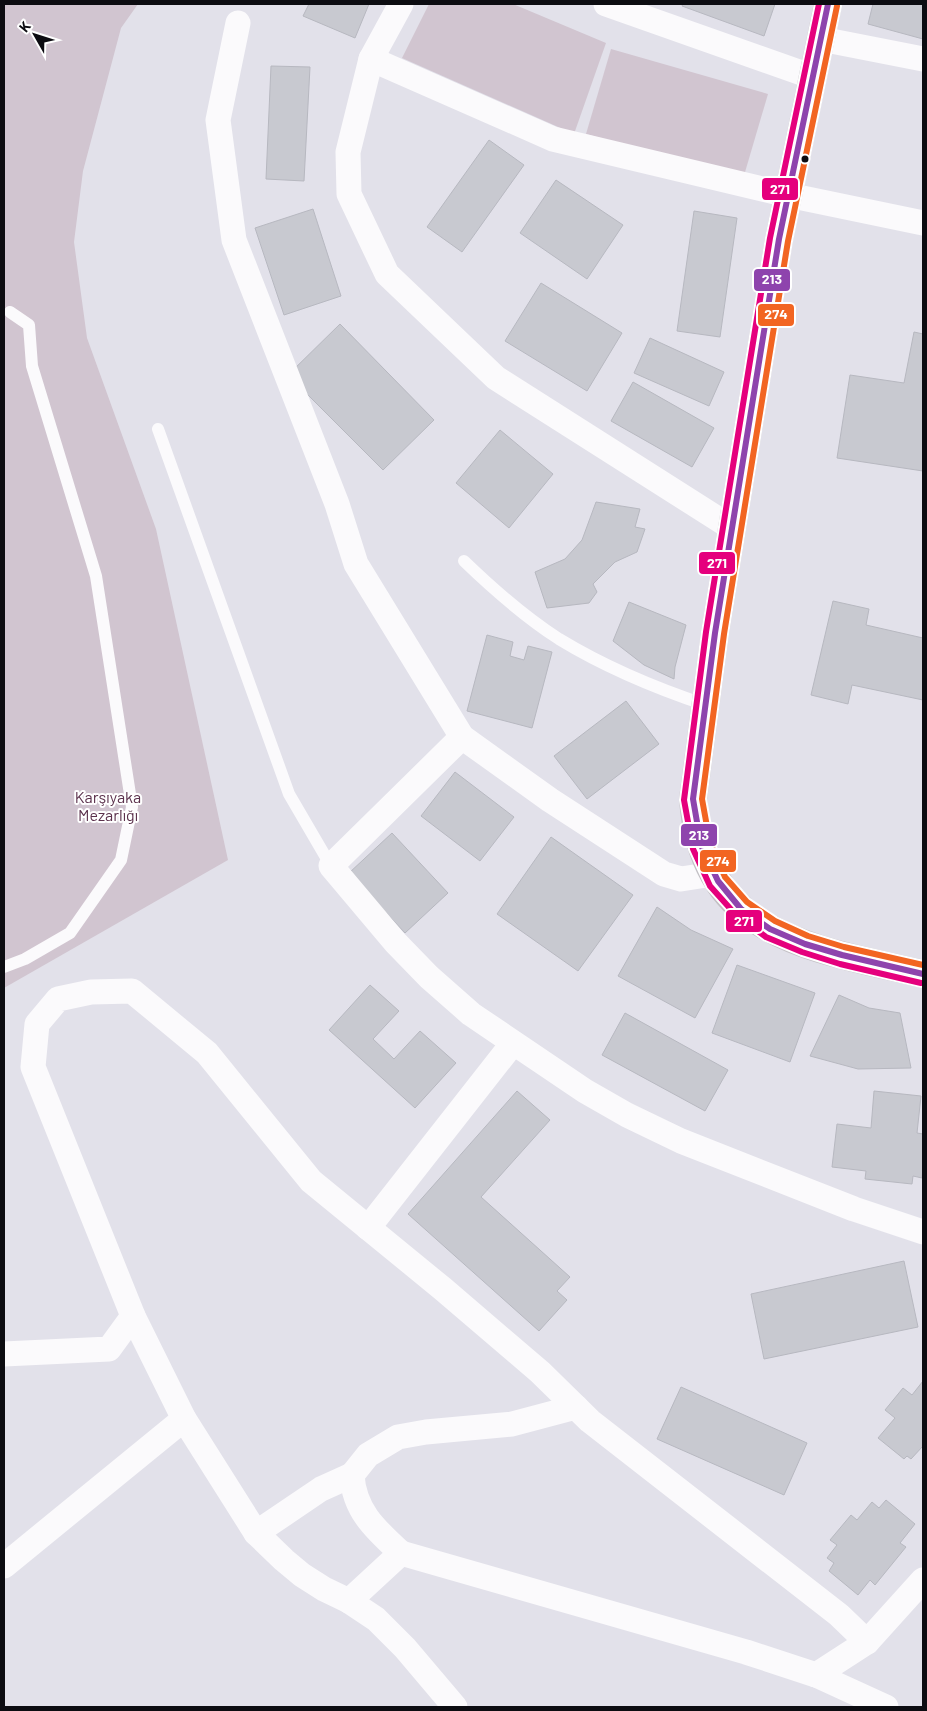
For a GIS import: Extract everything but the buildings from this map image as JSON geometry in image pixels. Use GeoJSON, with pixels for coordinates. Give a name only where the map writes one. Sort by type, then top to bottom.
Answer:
{"type":"FeatureCollection","features":[{"type":"Feature","properties":{"kind":"main road"},"geometry":{"type":"LineString","coordinates":[[828,4],[779,239],[715,633],[692,799],[694,821],[701,850],[713,874],[730,898],[755,921],[791,940],[829,952],[923,974]]}},
{"type":"Feature","properties":{"kind":"street"},"geometry":{"type":"LineString","coordinates":[[401,4],[371,59],[348,152],[349,194],[387,274],[496,378],[732,528]]}},
{"type":"Feature","properties":{"kind":"street"},"geometry":{"type":"LineString","coordinates":[[606,4],[813,77]]}},
{"type":"Feature","properties":{"kind":"street"},"geometry":{"type":"LineString","coordinates":[[238,23],[218,120],[234,240],[337,504],[356,564],[462,737],[550,800],[664,874],[681,879],[713,874]]}},
{"type":"Feature","properties":{"kind":"street"},"geometry":{"type":"LineString","coordinates":[[821,39],[923,60]]}},
{"type":"Feature","properties":{"kind":"street"},"geometry":{"type":"LineString","coordinates":[[371,59],[553,140],[788,195],[923,223]]}},
{"type":"Feature","properties":{"kind":"street"},"geometry":{"type":"LineString","coordinates":[[462,737],[331,866],[395,942],[429,977],[471,1014],[584,1091],[627,1115],[681,1142],[854,1210],[923,1232]]}},
{"type":"Feature","properties":{"kind":"street"},"geometry":{"type":"LineString","coordinates":[[455,1707],[405,1648],[376,1619],[349,1601],[324,1589],[302,1575],[256,1533],[184,1419],[133,1316],[33,1067],[37,1024],[58,999],[91,992],[132,991],[207,1052],[311,1181],[443,1289],[533,1366],[590,1421],[840,1615],[867,1642]]}},
{"type":"Feature","properties":{"kind":"street"},"geometry":{"type":"LineString","coordinates":[[368,1228],[513,1043]]}},
{"type":"Feature","properties":{"kind":"street"},"geometry":{"type":"LineString","coordinates":[[4,1354],[109,1350],[133,1316]]}},
{"type":"Feature","properties":{"kind":"street"},"geometry":{"type":"LineString","coordinates":[[256,1533],[321,1489],[352,1476],[368,1455],[398,1437],[426,1432],[512,1424],[576,1407]]}},
{"type":"Feature","properties":{"kind":"street"},"geometry":{"type":"LineString","coordinates":[[4,1566],[184,1419]]}},
{"type":"Feature","properties":{"kind":"street"},"geometry":{"type":"LineString","coordinates":[[352,1476],[353,1489],[359,1507],[376,1530],[400,1553],[746,1652],[816,1675],[886,1707]]}},
{"type":"Feature","properties":{"kind":"street"},"geometry":{"type":"LineString","coordinates":[[349,1601],[400,1553]]}},
{"type":"Feature","properties":{"kind":"street"},"geometry":{"type":"LineString","coordinates":[[816,1675],[867,1642],[923,1580]]}},
{"type":"Feature","properties":{"kind":"lane"},"geometry":{"type":"LineString","coordinates":[[4,967],[25,958],[70,932],[122,860],[132,807],[96,576],[32,366],[29,325],[10,312]]}},
{"type":"Feature","properties":{"kind":"lane"},"geometry":{"type":"LineString","coordinates":[[158,429],[289,794],[331,866]]}},
{"type":"Feature","properties":{"kind":"lane"},"geometry":{"type":"LineString","coordinates":[[464,561],[503,596],[559,639],[636,679],[706,705]]}},
{"type":"Feature","properties":{"kind":"green space","name":"Karşıyaka Mezarlığı"},"geometry":{"type":"Polygon","coordinates":[[[4,4],[138,4],[121,28],[83,171],[74,242],[87,338],[156,529],[228,860],[4,988],[4,4]]]}},
{"type":"Feature","properties":{"kind":"green space"},"geometry":{"type":"Polygon","coordinates":[[[429,4],[513,4],[606,43],[574,134],[402,58],[429,4]]]}},
{"type":"Feature","properties":{"kind":"green space"},"geometry":{"type":"Polygon","coordinates":[[[611,49],[768,94],[743,179],[586,134],[611,49]]]}},
{"type":"Feature","properties":{"kind":"transit line","name":"271"},"geometry":{"type":"LineString","coordinates":[[819,4],[770,238],[706,632],[684,800],[693,849],[710,886],[736,915],[766,937],[802,952],[840,964],[921,983]]}},
{"type":"Feature","properties":{"kind":"transit line","name":"213"},"geometry":{"type":"LineString","coordinates":[[828,4],[779,239],[715,633],[693,799],[701,845],[718,881],[741,909],[770,929],[805,944],[842,955],[923,974]]}},
{"type":"Feature","properties":{"kind":"transit line","name":"274"},"geometry":{"type":"LineString","coordinates":[[837,6],[788,241],[724,634],[702,799],[710,843],[725,877],[747,902],[775,921],[808,936],[844,947],[923,965]]}}]}
